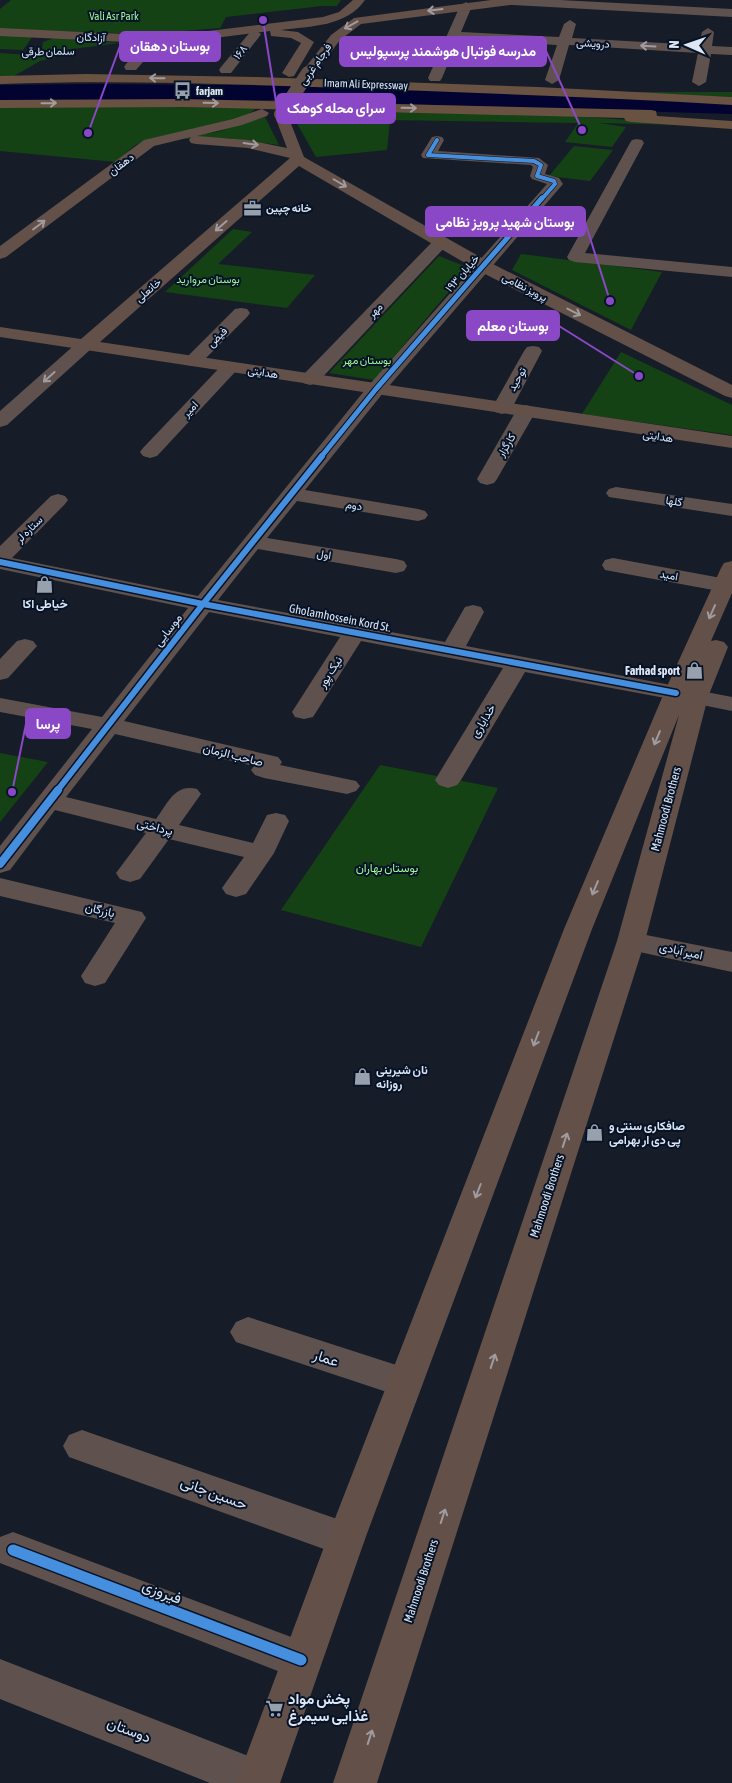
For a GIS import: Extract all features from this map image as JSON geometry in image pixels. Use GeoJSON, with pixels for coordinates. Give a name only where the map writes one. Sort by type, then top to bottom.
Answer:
{"type":"FeatureCollection","features":[{"type":"Feature","properties":{"kind":"highway","name":"Imam Ali Expressway"},"geometry":{"type":"LineString","coordinates":[[0,80],[149,78],[470,88],[732,101]]}},
{"type":"Feature","properties":{"kind":"highway"},"geometry":{"type":"LineString","coordinates":[[470,88],[732,90]]}},
{"type":"Feature","properties":{"kind":"highway","name":"Imam Ali Expressway"},"geometry":{"type":"LineString","coordinates":[[0,104],[183,103],[527,110],[732,117]]}},
{"type":"Feature","properties":{"kind":"highway"},"geometry":{"type":"LineString","coordinates":[[527,110],[732,125]]}},
{"type":"Feature","properties":{"kind":"main road"},"geometry":{"type":"LineString","coordinates":[[358,2],[378,11],[416,12],[513,0]]}},
{"type":"Feature","properties":{"kind":"main road","name":"آزادگان"},"geometry":{"type":"LineString","coordinates":[[0,32],[167,40],[293,26],[341,17],[350,12],[358,2]]}},
{"type":"Feature","properties":{"kind":"main road","name":"فرجام غربی"},"geometry":{"type":"LineString","coordinates":[[297,156],[281,114],[328,43],[358,21],[416,12]]}},
{"type":"Feature","properties":{"kind":"main road"},"geometry":{"type":"LineString","coordinates":[[293,26],[319,28],[325,32],[328,43]]}},
{"type":"Feature","properties":{"kind":"main road","name":"سلمان طرقی"},"geometry":{"type":"LineString","coordinates":[[88,50],[255,34],[285,33],[304,39]]}},
{"type":"Feature","properties":{"kind":"main road"},"geometry":{"type":"LineString","coordinates":[[32,48],[37,40],[52,35]]}},
{"type":"Feature","properties":{"kind":"main road","name":"فرجام غربی"},"geometry":{"type":"LineString","coordinates":[[262,113],[306,48],[308,42],[304,39]]}},
{"type":"Feature","properties":{"kind":"main road","name":"دهقان"},"geometry":{"type":"LineString","coordinates":[[0,254],[149,143],[238,122],[262,113]]}},
{"type":"Feature","properties":{"kind":"main road","name":"پرویز نظامی"},"geometry":{"type":"LineString","coordinates":[[134,154],[169,144],[200,140],[248,144],[297,156],[483,266],[732,392]]}},
{"type":"Feature","properties":{"kind":"main road","name":"خانعلی"},"geometry":{"type":"LineString","coordinates":[[85,345],[297,156]]}},
{"type":"Feature","properties":{"kind":"main road","name":"هدایتی"},"geometry":{"type":"LineString","coordinates":[[2,334],[526,412],[542,412],[732,442]]}},
{"type":"Feature","properties":{"kind":"main road","name":"هدایتی"},"geometry":{"type":"LineString","coordinates":[[526,412],[537,418],[732,448]]}},
{"type":"Feature","properties":{"kind":"main road"},"geometry":{"type":"LineString","coordinates":[[686,695],[728,576]]}},
{"type":"Feature","properties":{"kind":"main road","name":"Mahmoodi Brothers"},"geometry":{"type":"LineString","coordinates":[[260,1782],[301,1660],[346,1539],[578,929],[686,695],[732,606]]}},
{"type":"Feature","properties":{"kind":"main road","name":"Mahmoodi Brothers"},"geometry":{"type":"LineString","coordinates":[[355,1783],[631,941],[686,695]]}},
{"type":"Feature","properties":{"kind":"street"},"geometry":{"type":"LineString","coordinates":[[513,0],[577,4],[713,6],[732,13]]}},
{"type":"Feature","properties":{"kind":"street"},"geometry":{"type":"LineString","coordinates":[[552,80],[577,4]]}},
{"type":"Feature","properties":{"kind":"street"},"geometry":{"type":"LineString","coordinates":[[435,78],[466,6]]}},
{"type":"Feature","properties":{"kind":"street"},"geometry":{"type":"LineString","coordinates":[[699,82],[705,35],[713,6]]}},
{"type":"Feature","properties":{"kind":"street","name":"۱۶۸"},"geometry":{"type":"LineString","coordinates":[[226,70],[255,34]]}},
{"type":"Feature","properties":{"kind":"street"},"geometry":{"type":"LineString","coordinates":[[659,34],[705,35]]}},
{"type":"Feature","properties":{"kind":"street","name":"درویشی"},"geometry":{"type":"LineString","coordinates":[[454,35],[564,41],[705,35],[732,51]]}},
{"type":"Feature","properties":{"kind":"street"},"geometry":{"type":"LineString","coordinates":[[131,67],[151,45]]}},
{"type":"Feature","properties":{"kind":"street","name":"خیابان ۱۹۳"},"geometry":{"type":"LineString","coordinates":[[376,389],[555,184],[554,181],[537,176],[540,165],[534,161],[428,155],[437,140]]}},
{"type":"Feature","properties":{"kind":"street"},"geometry":{"type":"LineString","coordinates":[[637,143],[575,256],[732,272]]}},
{"type":"Feature","properties":{"kind":"street","name":"مهر"},"geometry":{"type":"LineString","coordinates":[[310,379],[441,242]]}},
{"type":"Feature","properties":{"kind":"street","name":"فیض"},"geometry":{"type":"LineString","coordinates":[[193,361],[241,313]]}},
{"type":"Feature","properties":{"kind":"street","name":"خانعلی"},"geometry":{"type":"LineString","coordinates":[[0,421],[85,345]]}},
{"type":"Feature","properties":{"kind":"street","name":"توحید"},"geometry":{"type":"LineString","coordinates":[[502,408],[533,351]]}},
{"type":"Feature","properties":{"kind":"street","name":"امیر"},"geometry":{"type":"LineString","coordinates":[[150,452],[230,367]]}},
{"type":"Feature","properties":{"kind":"street","name":"موسایی"},"geometry":{"type":"LineString","coordinates":[[0,864],[252,542],[376,389]]}},
{"type":"Feature","properties":{"kind":"street","name":"کارگزار"},"geometry":{"type":"LineString","coordinates":[[487,479],[526,412]]}},
{"type":"Feature","properties":{"kind":"street","name":"گلها"},"geometry":{"type":"LineString","coordinates":[[616,493],[732,510]]}},
{"type":"Feature","properties":{"kind":"street","name":"دوم"},"geometry":{"type":"LineString","coordinates":[[291,494],[418,515]]}},
{"type":"Feature","properties":{"kind":"street","name":"ستاره لر"},"geometry":{"type":"LineString","coordinates":[[0,560],[58,500]]}},
{"type":"Feature","properties":{"kind":"street","name":"اول"},"geometry":{"type":"LineString","coordinates":[[252,542],[396,566]]}},
{"type":"Feature","properties":{"kind":"street","name":"Gholamhossein Kord St."},"geometry":{"type":"LineString","coordinates":[[0,560],[203,604],[732,704]]}},
{"type":"Feature","properties":{"kind":"street","name":"امید"},"geometry":{"type":"LineString","coordinates":[[614,565],[728,576]]}},
{"type":"Feature","properties":{"kind":"street"},"geometry":{"type":"LineString","coordinates":[[452,650],[473,612]]}},
{"type":"Feature","properties":{"kind":"street","name":"نیک پور"},"geometry":{"type":"LineString","coordinates":[[304,712],[355,632]]}},
{"type":"Feature","properties":{"kind":"street"},"geometry":{"type":"LineString","coordinates":[[0,673],[25,646]]}},
{"type":"Feature","properties":{"kind":"street","name":"خدایاری"},"geometry":{"type":"LineString","coordinates":[[448,780],[518,663]]}},
{"type":"Feature","properties":{"kind":"street"},"geometry":{"type":"LineString","coordinates":[[0,705],[108,725]]}},
{"type":"Feature","properties":{"kind":"street","name":"صاحب الزمان"},"geometry":{"type":"LineString","coordinates":[[108,725],[269,762],[264,770],[348,786]]}},
{"type":"Feature","properties":{"kind":"street"},"geometry":{"type":"LineString","coordinates":[[130,873],[161,828],[188,794]]}},
{"type":"Feature","properties":{"kind":"street","name":"پرداختی"},"geometry":{"type":"LineString","coordinates":[[49,801],[261,853]]}},
{"type":"Feature","properties":{"kind":"street"},"geometry":{"type":"LineString","coordinates":[[236,888],[261,853],[276,821]]}},
{"type":"Feature","properties":{"kind":"street","name":"بازرگان"},"geometry":{"type":"LineString","coordinates":[[0,887],[132,918],[95,976]]}},
{"type":"Feature","properties":{"kind":"street","name":"امیر آبادی"},"geometry":{"type":"LineString","coordinates":[[631,941],[732,962]]}},
{"type":"Feature","properties":{"kind":"street","name":"عمار"},"geometry":{"type":"LineString","coordinates":[[248,1332],[405,1383]]}},
{"type":"Feature","properties":{"kind":"street","name":"حسین جانی"},"geometry":{"type":"LineString","coordinates":[[82,1446],[346,1539]]}},
{"type":"Feature","properties":{"kind":"street","name":"فیروزی"},"geometry":{"type":"LineString","coordinates":[[13,1550],[301,1660]]}},
{"type":"Feature","properties":{"kind":"street","name":"دوستان"},"geometry":{"type":"LineString","coordinates":[[0,1679],[260,1782]]}},
{"type":"Feature","properties":{"kind":"green space","name":"Vali Asr Park"},"geometry":{"type":"Polygon","coordinates":[[[11,0],[341,0],[337,6],[226,17],[220,28],[145,34],[0,29],[0,9],[11,0]]]}},
{"type":"Feature","properties":{"kind":"green space"},"geometry":{"type":"Polygon","coordinates":[[[0,35],[32,37],[23,50],[0,49],[0,35]]]}},
{"type":"Feature","properties":{"kind":"green space"},"geometry":{"type":"Polygon","coordinates":[[[54,38],[120,43],[56,51],[42,49],[43,42],[54,38]]]}},
{"type":"Feature","properties":{"kind":"green space"},"geometry":{"type":"Polygon","coordinates":[[[0,53],[43,56],[73,53],[40,61],[14,76],[0,77],[0,53]]]}},
{"type":"Feature","properties":{"kind":"green space"},"geometry":{"type":"Polygon","coordinates":[[[623,92],[732,92],[732,97],[623,92]]]}},
{"type":"Feature","properties":{"kind":"green space"},"geometry":{"type":"Polygon","coordinates":[[[101,106],[256,108],[248,114],[221,124],[140,142],[116,162],[0,151],[0,108],[101,106]]]}},
{"type":"Feature","properties":{"kind":"green space"},"geometry":{"type":"Polygon","coordinates":[[[300,109],[554,115],[723,126],[599,123],[626,127],[612,147],[565,142],[578,123],[390,120],[387,150],[316,157],[295,120],[296,114],[300,109]]]}},
{"type":"Feature","properties":{"kind":"green space"},"geometry":{"type":"Polygon","coordinates":[[[265,117],[279,145],[227,138],[173,139],[217,132],[265,117]]]}},
{"type":"Feature","properties":{"kind":"green space"},"geometry":{"type":"Polygon","coordinates":[[[574,146],[613,150],[590,181],[549,176],[574,146]]]}},
{"type":"Feature","properties":{"kind":"green space","name":"بوستان مروارید"},"geometry":{"type":"Polygon","coordinates":[[[233,229],[252,232],[218,264],[315,275],[287,308],[165,292],[233,229]]]}},
{"type":"Feature","properties":{"kind":"green space"},"geometry":{"type":"Polygon","coordinates":[[[521,254],[662,272],[631,330],[512,270],[521,254]]]}},
{"type":"Feature","properties":{"kind":"green space","name":"بوستان مهر"},"geometry":{"type":"Polygon","coordinates":[[[439,256],[469,268],[374,380],[329,373],[439,256]]]}},
{"type":"Feature","properties":{"kind":"green space"},"geometry":{"type":"Polygon","coordinates":[[[621,352],[732,405],[732,435],[582,414],[621,352]]]}},
{"type":"Feature","properties":{"kind":"green space"},"geometry":{"type":"Polygon","coordinates":[[[0,753],[48,762],[0,822],[0,753]]]}},
{"type":"Feature","properties":{"kind":"green space","name":"بوستان بهاران"},"geometry":{"type":"Polygon","coordinates":[[[380,765],[498,788],[421,947],[281,910],[380,765]]]}},
{"type":"Feature","properties":{"kind":"waterway"},"geometry":{"type":"LineString","coordinates":[[0,93],[91,91],[274,92],[730,107]]}},
{"type":"Feature","properties":{"kind":"cycle path"},"geometry":{"type":"LineString","coordinates":[[0,864],[203,604],[376,389],[555,184],[554,181],[537,176],[541,165],[534,161],[428,155],[437,140]]}},
{"type":"Feature","properties":{"kind":"cycle path"},"geometry":{"type":"LineString","coordinates":[[0,562],[203,604],[676,693]]}},
{"type":"Feature","properties":{"kind":"cycle path"},"geometry":{"type":"LineString","coordinates":[[13,1550],[301,1660]]}},
{"type":"Feature","properties":{"kind":"place","name":"سرای محله کوهک"},"geometry":{"type":"Point","coordinates":[263,20]}},
{"type":"Feature","properties":{"kind":"place","name":"farjam"},"geometry":{"type":"Point","coordinates":[182,91]}},
{"type":"Feature","properties":{"kind":"place","name":"مدرسه فوتبال هوشمند پرسپولیس"},"geometry":{"type":"Point","coordinates":[582,130]}},
{"type":"Feature","properties":{"kind":"place","name":"بوستان دهقان"},"geometry":{"type":"Point","coordinates":[88,133]}},
{"type":"Feature","properties":{"kind":"place","name":"خانه چپین"},"geometry":{"type":"Point","coordinates":[252,208]}},
{"type":"Feature","properties":{"kind":"place","name":"بوستان شهید پرویز نظامی"},"geometry":{"type":"Point","coordinates":[610,301]}},
{"type":"Feature","properties":{"kind":"place","name":"بوستان معلم"},"geometry":{"type":"Point","coordinates":[639,376]}},
{"type":"Feature","properties":{"kind":"place","name":"خیاطی اکا"},"geometry":{"type":"Point","coordinates":[45,585]}},
{"type":"Feature","properties":{"kind":"place","name":"Farhad sport"},"geometry":{"type":"Point","coordinates":[694,671]}},
{"type":"Feature","properties":{"kind":"place","name":"پرسا"},"geometry":{"type":"Point","coordinates":[12,792]}},
{"type":"Feature","properties":{"kind":"place","name":"نان شیرینی روزانه"},"geometry":{"type":"Point","coordinates":[362,1077]}},
{"type":"Feature","properties":{"kind":"place","name":"صافکاری سنتی و پی دی ار بهرامی"},"geometry":{"type":"Point","coordinates":[595,1133]}},
{"type":"Feature","properties":{"kind":"place","name":"پخش مواد غذایی سیمرغ"},"geometry":{"type":"Point","coordinates":[274,1708]}}]}
